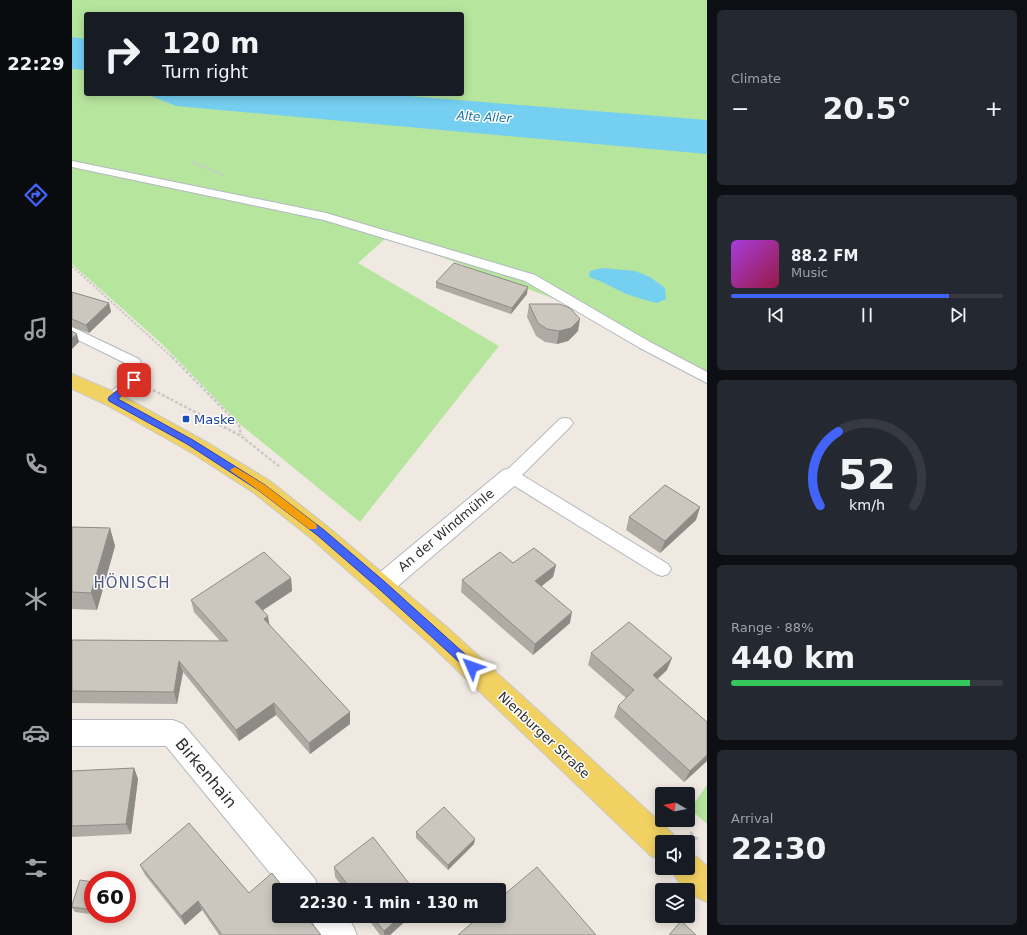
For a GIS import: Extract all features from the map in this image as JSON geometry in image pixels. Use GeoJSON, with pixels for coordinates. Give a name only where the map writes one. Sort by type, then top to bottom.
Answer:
{"type":"FeatureCollection","features":[{"type":"Feature","properties":{"kind":"main road","name":"Nienburger Straße"},"geometry":{"type":"LineString","coordinates":[[72,381],[112,399],[190,442],[262,487],[382,585],[439,636],[655,838]]}},
{"type":"Feature","properties":{"kind":"main road"},"geometry":{"type":"LineString","coordinates":[[694,875],[707,887]]}},
{"type":"Feature","properties":{"kind":"street","name":"An der Windmühle"},"geometry":{"type":"LineString","coordinates":[[382,585],[511,476]]}},
{"type":"Feature","properties":{"kind":"street","name":"Birkenhain"},"geometry":{"type":"LineString","coordinates":[[72,733],[173,733],[298,883]]}},
{"type":"Feature","properties":{"kind":"street"},"geometry":{"type":"LineString","coordinates":[[332,923],[341,935]]}},
{"type":"Feature","properties":{"kind":"lane"},"geometry":{"type":"LineString","coordinates":[[72,164],[326,217],[530,278],[645,345],[707,378]]}},
{"type":"Feature","properties":{"kind":"lane"},"geometry":{"type":"LineString","coordinates":[[72,331],[134,362],[134,380],[112,399]]}},
{"type":"Feature","properties":{"kind":"lane"},"geometry":{"type":"LineString","coordinates":[[565,423],[511,476],[662,569]]}},
{"type":"Feature","properties":{"kind":"path"},"geometry":{"type":"LineString","coordinates":[[72,266],[158,344],[239,424],[241,436],[134,380]]}},
{"type":"Feature","properties":{"kind":"path"},"geometry":{"type":"LineString","coordinates":[[685,828],[701,843]]}},
{"type":"Feature","properties":{"kind":"green space"},"geometry":{"type":"Polygon","coordinates":[[[72,0],[707,0],[707,378],[555,299],[387,237],[358,263],[499,346],[360,522],[241,425],[161,343],[72,264],[72,0]]]}},
{"type":"Feature","properties":{"kind":"green space"},"geometry":{"type":"Polygon","coordinates":[[[707,785],[707,824],[695,813],[695,802],[707,785]]]}},
{"type":"Feature","properties":{"kind":"water"},"geometry":{"type":"Polygon","coordinates":[[[72,37],[84,39],[84,70],[72,69],[72,37]]]}},
{"type":"Feature","properties":{"kind":"water","name":"Alte Aller"},"geometry":{"type":"Polygon","coordinates":[[[151,96],[409,96],[707,120],[707,154],[176,106],[151,96]]]}},
{"type":"Feature","properties":{"kind":"water"},"geometry":{"type":"Polygon","coordinates":[[[602,268],[635,271],[650,277],[665,288],[666,299],[657,303],[642,299],[626,294],[589,277],[590,271],[602,268]]]}},
{"type":"Feature","properties":{"kind":"building"},"geometry":{"type":"Polygon","coordinates":[[[454,263],[528,287],[512,308],[436,282],[454,263]]]}},
{"type":"Feature","properties":{"kind":"building"},"geometry":{"type":"Polygon","coordinates":[[[72,292],[109,303],[86,325],[72,319],[72,292]]]}},
{"type":"Feature","properties":{"kind":"building"},"geometry":{"type":"Polygon","coordinates":[[[529,304],[559,304],[570,308],[580,319],[571,328],[559,331],[547,329],[538,323],[529,304]]]}},
{"type":"Feature","properties":{"kind":"building"},"geometry":{"type":"Polygon","coordinates":[[[72,331],[77,334],[72,338],[72,331]]]}},
{"type":"Feature","properties":{"kind":"building"},"geometry":{"type":"Polygon","coordinates":[[[665,485],[700,507],[665,541],[629,517],[665,485]]]}},
{"type":"Feature","properties":{"kind":"building"},"geometry":{"type":"Polygon","coordinates":[[[72,527],[110,528],[91,593],[72,592],[72,527]]]}},
{"type":"Feature","properties":{"kind":"building"},"geometry":{"type":"Polygon","coordinates":[[[534,548],[556,565],[535,581],[572,612],[535,644],[462,580],[500,552],[513,563],[534,548]]]}},
{"type":"Feature","properties":{"kind":"building"},"geometry":{"type":"Polygon","coordinates":[[[264,552],[291,578],[255,602],[268,616],[264,619],[350,712],[309,743],[274,703],[236,730],[179,661],[174,692],[72,691],[72,640],[228,641],[191,600],[264,552]]]}},
{"type":"Feature","properties":{"kind":"building"},"geometry":{"type":"Polygon","coordinates":[[[629,622],[672,658],[653,675],[707,722],[707,755],[690,771],[618,706],[634,690],[591,653],[629,622]]]}},
{"type":"Feature","properties":{"kind":"building"},"geometry":{"type":"Polygon","coordinates":[[[134,768],[126,824],[72,826],[72,771],[134,768]]]}},
{"type":"Feature","properties":{"kind":"building"},"geometry":{"type":"Polygon","coordinates":[[[444,807],[475,839],[448,865],[416,832],[444,807]]]}},
{"type":"Feature","properties":{"kind":"building"},"geometry":{"type":"Polygon","coordinates":[[[189,823],[249,893],[272,873],[280,883],[272,883],[272,923],[312,923],[321,935],[222,935],[198,901],[181,916],[140,865],[189,823]]]}},
{"type":"Feature","properties":{"kind":"building"},"geometry":{"type":"Polygon","coordinates":[[[373,837],[409,883],[347,883],[334,867],[373,837]]]}},
{"type":"Feature","properties":{"kind":"building"},"geometry":{"type":"Polygon","coordinates":[[[537,867],[596,935],[458,935],[472,923],[506,923],[506,893],[537,867]]]}},
{"type":"Feature","properties":{"kind":"building"},"geometry":{"type":"Polygon","coordinates":[[[80,880],[84,881],[84,909],[72,907],[80,880]]]}},
{"type":"Feature","properties":{"kind":"building"},"geometry":{"type":"Polygon","coordinates":[[[378,923],[393,923],[384,931],[378,923]]]}},
{"type":"Feature","properties":{"kind":"building"},"geometry":{"type":"Polygon","coordinates":[[[679,923],[683,923],[696,935],[669,935],[679,923]]]}},
{"type":"Feature","properties":{"kind":"slow traffic"},"geometry":{"type":"LineString","coordinates":[[235,470],[262,487],[313,527]]}},
{"type":"Feature","properties":{"kind":"place","name":"Maske"},"geometry":{"type":"Point","coordinates":[186,419]}},
{"type":"Feature","properties":{"kind":"district","name":"HÖNISCH"},"geometry":{"type":"Point","coordinates":[132,583]}},
{"type":"Feature","properties":{"kind":"route"},"geometry":{"type":"LineString","coordinates":[[134,380],[112,399],[190,442],[262,487],[382,585],[472,667]]}}]}
